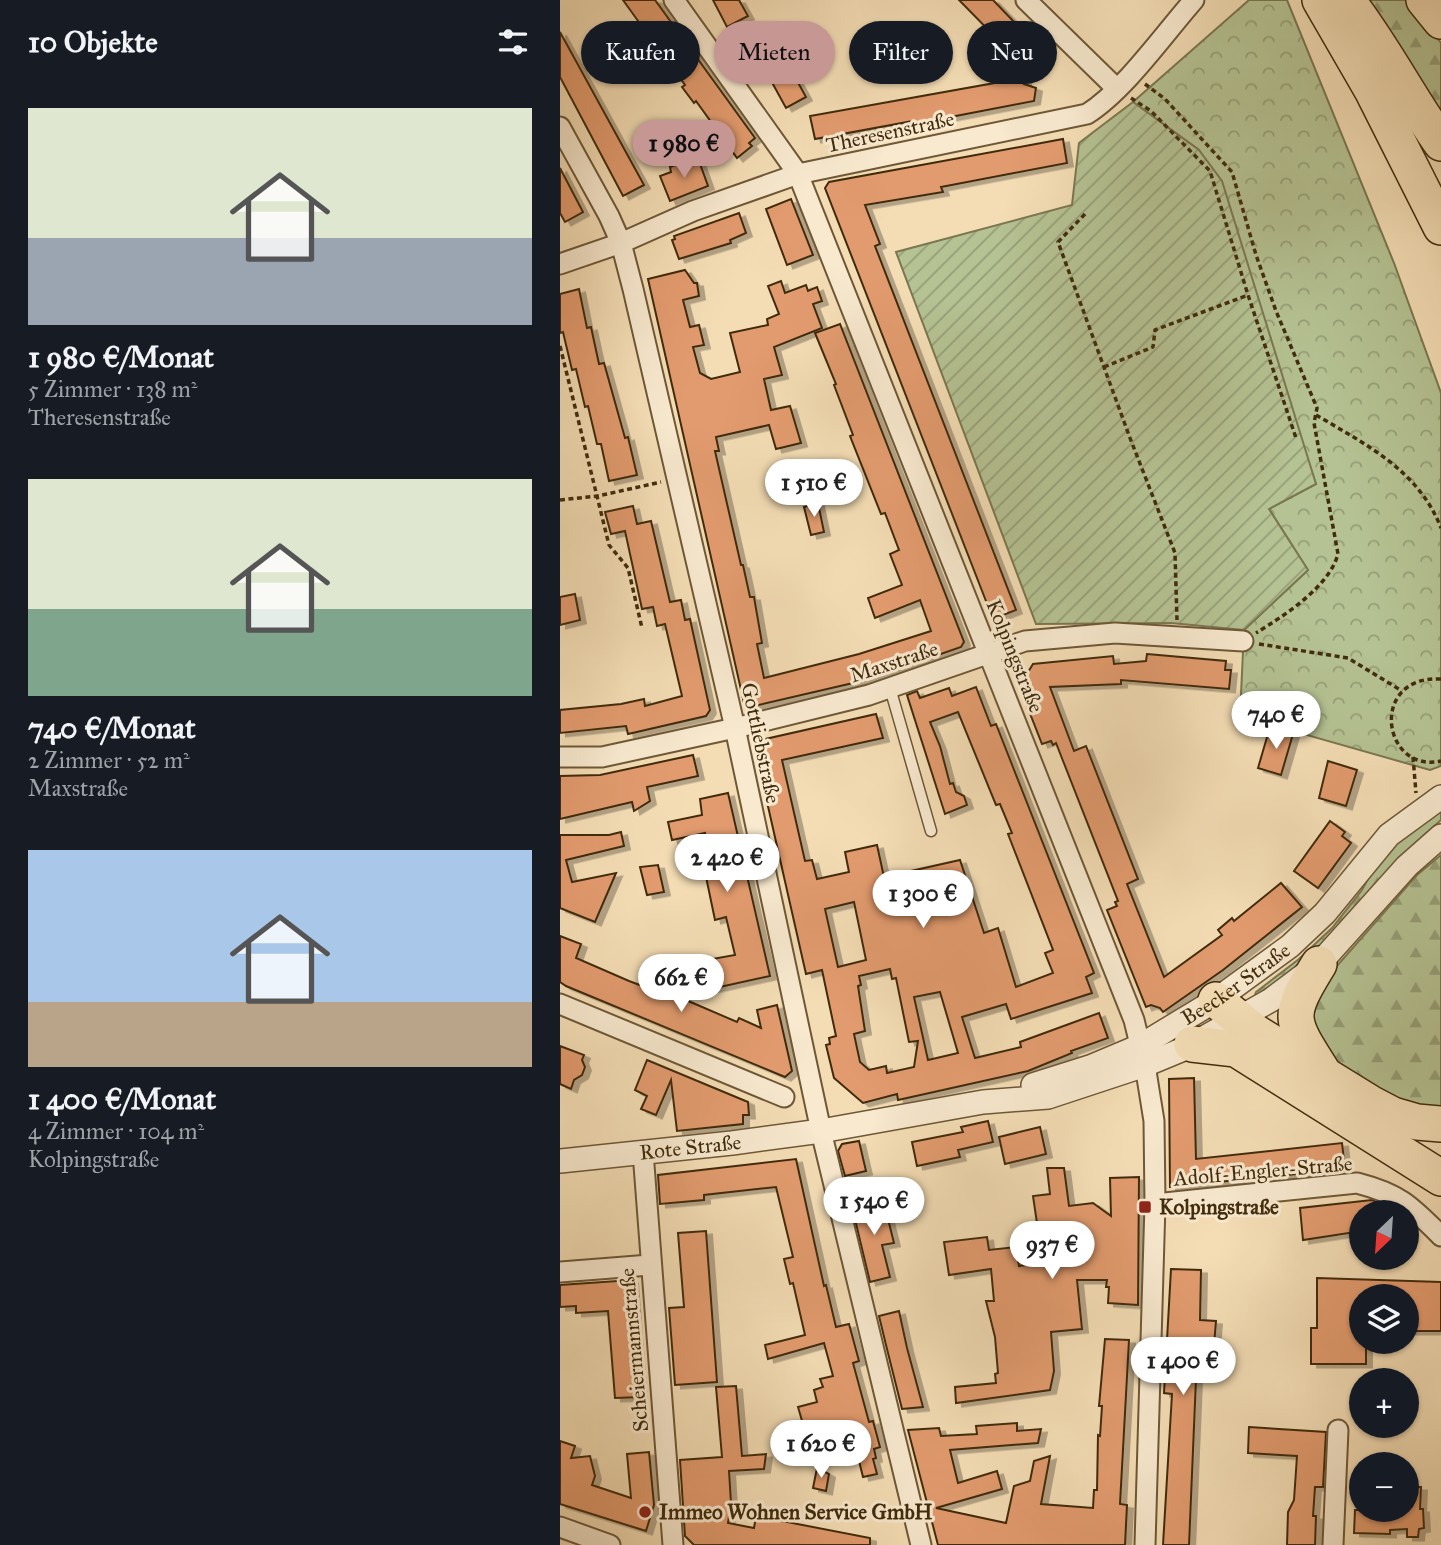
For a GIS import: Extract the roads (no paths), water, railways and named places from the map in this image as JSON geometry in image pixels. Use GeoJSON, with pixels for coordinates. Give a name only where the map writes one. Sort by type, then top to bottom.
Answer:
{"type":"FeatureCollection","features":[{"type":"Feature","properties":{"kind":"highway"},"geometry":{"type":"LineString","coordinates":[[1320,0],[1372,90],[1441,226]]}},
{"type":"Feature","properties":{"kind":"highway"},"geometry":{"type":"LineString","coordinates":[[1347,0],[1367,26],[1411,101],[1441,143]]}},
{"type":"Feature","properties":{"kind":"highway"},"geometry":{"type":"LineString","coordinates":[[1424,0],[1441,21]]}},
{"type":"Feature","properties":{"kind":"highway"},"geometry":{"type":"LineString","coordinates":[[1318,964],[1302,991],[1296,1010],[1296,1021],[1298,1033],[1324,1075]]}},
{"type":"Feature","properties":{"kind":"highway"},"geometry":{"type":"LineString","coordinates":[[1192,1044],[1229,1023]]}},
{"type":"Feature","properties":{"kind":"highway"},"geometry":{"type":"LineString","coordinates":[[1229,1023],[1393,1115],[1417,1122],[1441,1124]]}},
{"type":"Feature","properties":{"kind":"highway"},"geometry":{"type":"LineString","coordinates":[[1229,1023],[1441,1178]]}},
{"type":"Feature","properties":{"kind":"street","name":"Kolpingstraße"},"geometry":{"type":"LineString","coordinates":[[674,0],[798,174],[1134,1020],[1154,1121],[1155,1204],[1144,1545]]}},
{"type":"Feature","properties":{"kind":"street"},"geometry":{"type":"LineString","coordinates":[[1026,0],[1117,89]]}},
{"type":"Feature","properties":{"kind":"street","name":"Theresenstraße"},"geometry":{"type":"LineString","coordinates":[[560,264],[621,243],[693,211],[798,174],[1087,114],[1103,104],[1194,0]]}},
{"type":"Feature","properties":{"kind":"street","name":"Gottliebstraße"},"geometry":{"type":"LineString","coordinates":[[560,127],[621,243],[735,728],[821,1131],[922,1545]]}},
{"type":"Feature","properties":{"kind":"street","name":"Maxstraße"},"geometry":{"type":"LineString","coordinates":[[560,757],[601,757],[869,695],[1025,641],[1115,633],[1243,641]]}},
{"type":"Feature","properties":{"kind":"street","name":"Beecker Straße"},"geometry":{"type":"LineString","coordinates":[[1229,1023],[1290,946],[1325,913],[1389,835],[1441,797]]}},
{"type":"Feature","properties":{"kind":"street","name":"Beecker Straße"},"geometry":{"type":"LineString","coordinates":[[821,1131],[983,1102],[1048,1097],[1143,1055],[1229,1023],[1271,1000],[1318,964],[1407,866],[1441,836]]}},
{"type":"Feature","properties":{"kind":"street"},"geometry":{"type":"LineString","coordinates":[[560,1004],[784,1097]]}},
{"type":"Feature","properties":{"kind":"street","name":"Beecker Straße"},"geometry":{"type":"LineString","coordinates":[[1143,1055],[1192,1044]]}},
{"type":"Feature","properties":{"kind":"street","name":"Rote Straße"},"geometry":{"type":"LineString","coordinates":[[560,1160],[821,1131]]}},
{"type":"Feature","properties":{"kind":"street","name":"Scheiermannstraße"},"geometry":{"type":"LineString","coordinates":[[643,1152],[673,1545]]}},
{"type":"Feature","properties":{"kind":"street","name":"Adolf-Engler-Straße"},"geometry":{"type":"LineString","coordinates":[[1155,1204],[1357,1183],[1383,1189],[1407,1202],[1441,1236]]}},
{"type":"Feature","properties":{"kind":"street"},"geometry":{"type":"LineString","coordinates":[[560,1272],[650,1265]]}},
{"type":"Feature","properties":{"kind":"street"},"geometry":{"type":"LineString","coordinates":[[1334,1545],[1338,1430]]}},
{"type":"Feature","properties":{"kind":"street"},"geometry":{"type":"LineString","coordinates":[[560,1527],[585,1541],[610,1545]]}},
{"type":"Feature","properties":{"kind":"lane"},"geometry":{"type":"LineString","coordinates":[[890,688],[931,831]]}},
{"type":"Feature","properties":{"kind":"place","name":"Kolpingstraße"},"geometry":{"type":"Point","coordinates":[1145,1207]}},
{"type":"Feature","properties":{"kind":"place","name":"Immeo Wohnen Service GmbH"},"geometry":{"type":"Point","coordinates":[645,1512]}}]}
